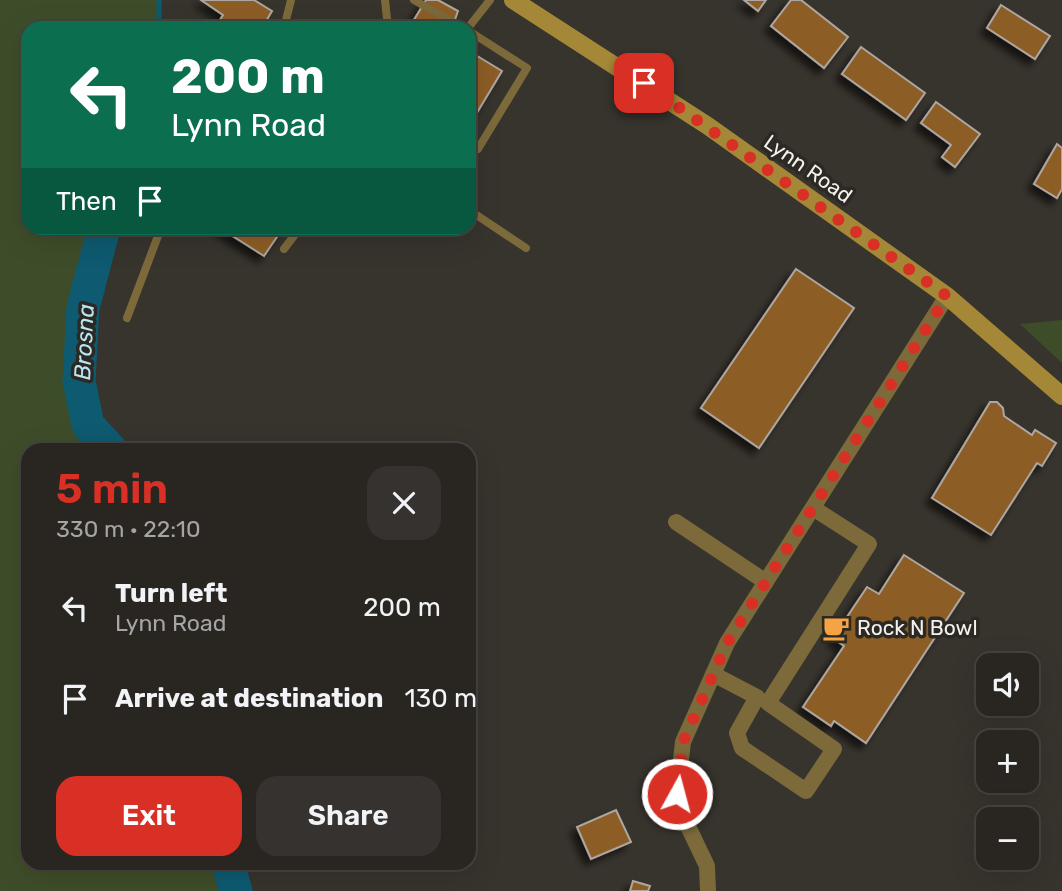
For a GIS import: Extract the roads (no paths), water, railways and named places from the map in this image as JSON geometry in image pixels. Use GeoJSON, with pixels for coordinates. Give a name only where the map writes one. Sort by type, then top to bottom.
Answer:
{"type":"FeatureCollection","features":[{"type":"Feature","properties":{"kind":"street","name":"Lynn Road"},"geometry":{"type":"LineString","coordinates":[[513,0],[708,126],[947,296],[1062,396]]}},
{"type":"Feature","properties":{"kind":"street"},"geometry":{"type":"LineString","coordinates":[[708,891],[707,866],[685,820],[677,794],[683,742],[727,643],[947,296]]}},
{"type":"Feature","properties":{"kind":"street"},"geometry":{"type":"LineString","coordinates":[[713,674],[757,697],[737,733],[742,748],[806,791],[834,749],[768,703],[869,544],[813,508]]}},
{"type":"Feature","properties":{"kind":"street"},"geometry":{"type":"LineString","coordinates":[[676,522],[766,582]]}},
{"type":"Feature","properties":{"kind":"lane"},"geometry":{"type":"LineString","coordinates":[[286,21],[291,0]]}},
{"type":"Feature","properties":{"kind":"lane"},"geometry":{"type":"LineString","coordinates":[[385,0],[387,21]]}},
{"type":"Feature","properties":{"kind":"lane"},"geometry":{"type":"LineString","coordinates":[[414,0],[452,21]]}},
{"type":"Feature","properties":{"kind":"lane"},"geometry":{"type":"LineString","coordinates":[[473,21],[490,0]]}},
{"type":"Feature","properties":{"kind":"lane"},"geometry":{"type":"LineString","coordinates":[[476,35],[527,68],[478,149],[476,148]]}},
{"type":"Feature","properties":{"kind":"lane"},"geometry":{"type":"LineString","coordinates":[[476,215],[526,248]]}},
{"type":"Feature","properties":{"kind":"lane"},"geometry":{"type":"LineString","coordinates":[[127,318],[158,235]]}},
{"type":"Feature","properties":{"kind":"lane"},"geometry":{"type":"LineString","coordinates":[[284,249],[295,235]]}},
{"type":"Feature","properties":{"kind":"waterway","name":"Brosna"},"geometry":{"type":"LineString","coordinates":[[159,0],[159,21]]}},
{"type":"Feature","properties":{"kind":"waterway","name":"Brosna"},"geometry":{"type":"LineString","coordinates":[[102,235],[83,308],[79,381],[88,425],[105,443]]}},
{"type":"Feature","properties":{"kind":"waterway","name":"Brosna"},"geometry":{"type":"LineString","coordinates":[[230,870],[236,891]]}},
{"type":"Feature","properties":{"kind":"place","name":"Rock N Bowl"},"geometry":{"type":"Point","coordinates":[836,628]}}]}
